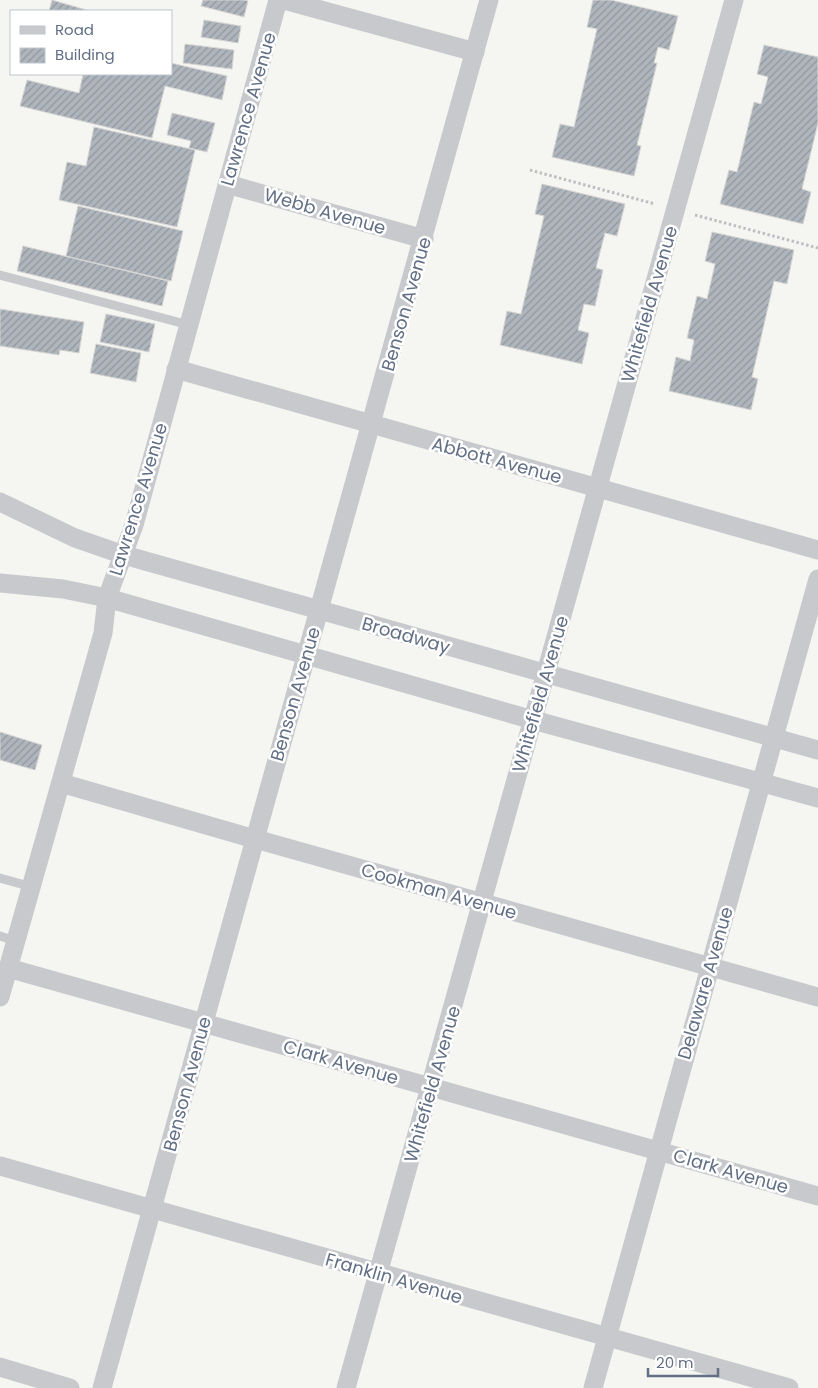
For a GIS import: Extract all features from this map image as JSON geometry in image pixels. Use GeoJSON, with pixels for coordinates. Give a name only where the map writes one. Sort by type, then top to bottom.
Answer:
{"type":"FeatureCollection","features":[{"type":"Feature","properties":{"kind":"street","name":"Lawrence Avenue"},"geometry":{"type":"LineString","coordinates":[[0,997],[8,968],[8,938],[32,887],[103,633],[107,598],[124,555],[278,0]]}},
{"type":"Feature","properties":{"kind":"street"},"geometry":{"type":"LineString","coordinates":[[284,0],[475,52]]}},
{"type":"Feature","properties":{"kind":"street","name":"Benson Avenue"},"geometry":{"type":"LineString","coordinates":[[102,1388],[424,239],[489,0]]}},
{"type":"Feature","properties":{"kind":"street","name":"Whitefield Avenue"},"geometry":{"type":"LineString","coordinates":[[346,1388],[734,0]]}},
{"type":"Feature","properties":{"kind":"street","name":"Webb Avenue"},"geometry":{"type":"LineString","coordinates":[[227,184],[424,239]]}},
{"type":"Feature","properties":{"kind":"street","name":"Abbott Avenue"},"geometry":{"type":"LineString","coordinates":[[176,369],[818,550]]}},
{"type":"Feature","properties":{"kind":"street","name":"Broadway"},"geometry":{"type":"LineString","coordinates":[[0,502],[75,538],[124,555],[818,750]]}},
{"type":"Feature","properties":{"kind":"street","name":"Delaware Avenue"},"geometry":{"type":"LineString","coordinates":[[593,1388],[818,579]]}},
{"type":"Feature","properties":{"kind":"street"},"geometry":{"type":"LineString","coordinates":[[0,583],[63,589],[107,598],[533,720],[818,798]]}},
{"type":"Feature","properties":{"kind":"street","name":"Cookman Avenue"},"geometry":{"type":"LineString","coordinates":[[61,783],[255,840],[818,997]]}},
{"type":"Feature","properties":{"kind":"street","name":"Clark Avenue"},"geometry":{"type":"LineString","coordinates":[[8,968],[818,1196]]}},
{"type":"Feature","properties":{"kind":"street","name":"Franklin Avenue"},"geometry":{"type":"LineString","coordinates":[[0,1166],[789,1388]]}},
{"type":"Feature","properties":{"kind":"street"},"geometry":{"type":"LineString","coordinates":[[0,1367],[70,1388]]}},
{"type":"Feature","properties":{"kind":"lane"},"geometry":{"type":"LineString","coordinates":[[0,275],[188,325]]}},
{"type":"Feature","properties":{"kind":"lane"},"geometry":{"type":"LineString","coordinates":[[0,878],[32,887]]}},
{"type":"Feature","properties":{"kind":"building"},"geometry":{"type":"Polygon","coordinates":[[[52,0],[87,10],[49,10],[52,0]]]}},
{"type":"Feature","properties":{"kind":"building"},"geometry":{"type":"Polygon","coordinates":[[[203,0],[248,1],[244,17],[201,6],[203,0]]]}},
{"type":"Feature","properties":{"kind":"building"},"geometry":{"type":"Polygon","coordinates":[[[593,0],[611,0],[678,16],[669,50],[658,47],[654,63],[657,63],[637,145],[641,146],[634,176],[552,157],[560,124],[574,127],[597,29],[587,27],[593,0]]]}},
{"type":"Feature","properties":{"kind":"building"},"geometry":{"type":"Polygon","coordinates":[[[204,20],[241,26],[238,43],[201,37],[204,20]]]}},
{"type":"Feature","properties":{"kind":"building"},"geometry":{"type":"Polygon","coordinates":[[[185,44],[234,50],[232,69],[183,63],[185,44]]]}},
{"type":"Feature","properties":{"kind":"building"},"geometry":{"type":"Polygon","coordinates":[[[764,45],[818,57],[818,123],[802,189],[811,192],[803,224],[720,204],[729,170],[737,172],[754,102],[761,104],[768,77],[757,74],[764,45]]]}},
{"type":"Feature","properties":{"kind":"building"},"geometry":{"type":"Polygon","coordinates":[[[172,63],[227,76],[222,100],[165,86],[152,138],[20,106],[27,80],[79,93],[83,75],[172,75],[172,63]]]}},
{"type":"Feature","properties":{"kind":"building"},"geometry":{"type":"Polygon","coordinates":[[[172,113],[215,123],[207,152],[189,148],[191,141],[167,135],[172,113]]]}},
{"type":"Feature","properties":{"kind":"building"},"geometry":{"type":"Polygon","coordinates":[[[94,127],[195,150],[177,227],[59,200],[67,162],[86,166],[94,127]]]}},
{"type":"Feature","properties":{"kind":"building"},"geometry":{"type":"Polygon","coordinates":[[[542,184],[625,204],[617,236],[605,233],[596,268],[603,270],[595,306],[584,304],[578,330],[589,333],[582,364],[500,345],[507,311],[521,314],[544,216],[535,214],[542,184]]]}},
{"type":"Feature","properties":{"kind":"building"},"geometry":{"type":"Polygon","coordinates":[[[78,206],[183,231],[171,281],[66,256],[78,206]]]}},
{"type":"Feature","properties":{"kind":"building"},"geometry":{"type":"Polygon","coordinates":[[[712,232],[794,250],[787,284],[774,281],[752,377],[758,379],[751,410],[669,391],[676,357],[690,361],[694,340],[687,338],[697,296],[707,299],[715,264],[705,261],[712,232]]]}},
{"type":"Feature","properties":{"kind":"building"},"geometry":{"type":"Polygon","coordinates":[[[23,246],[168,281],[162,306],[17,271],[23,246]]]}},
{"type":"Feature","properties":{"kind":"building"},"geometry":{"type":"Polygon","coordinates":[[[0,309],[84,322],[79,353],[60,350],[59,355],[0,346],[0,309]]]}},
{"type":"Feature","properties":{"kind":"building"},"geometry":{"type":"Polygon","coordinates":[[[106,314],[155,324],[149,352],[100,342],[106,314]]]}},
{"type":"Feature","properties":{"kind":"building"},"geometry":{"type":"Polygon","coordinates":[[[96,344],[141,353],[136,382],[90,373],[96,344]]]}},
{"type":"Feature","properties":{"kind":"building"},"geometry":{"type":"Polygon","coordinates":[[[0,732],[42,745],[35,770],[0,760],[0,732]]]}}]}
